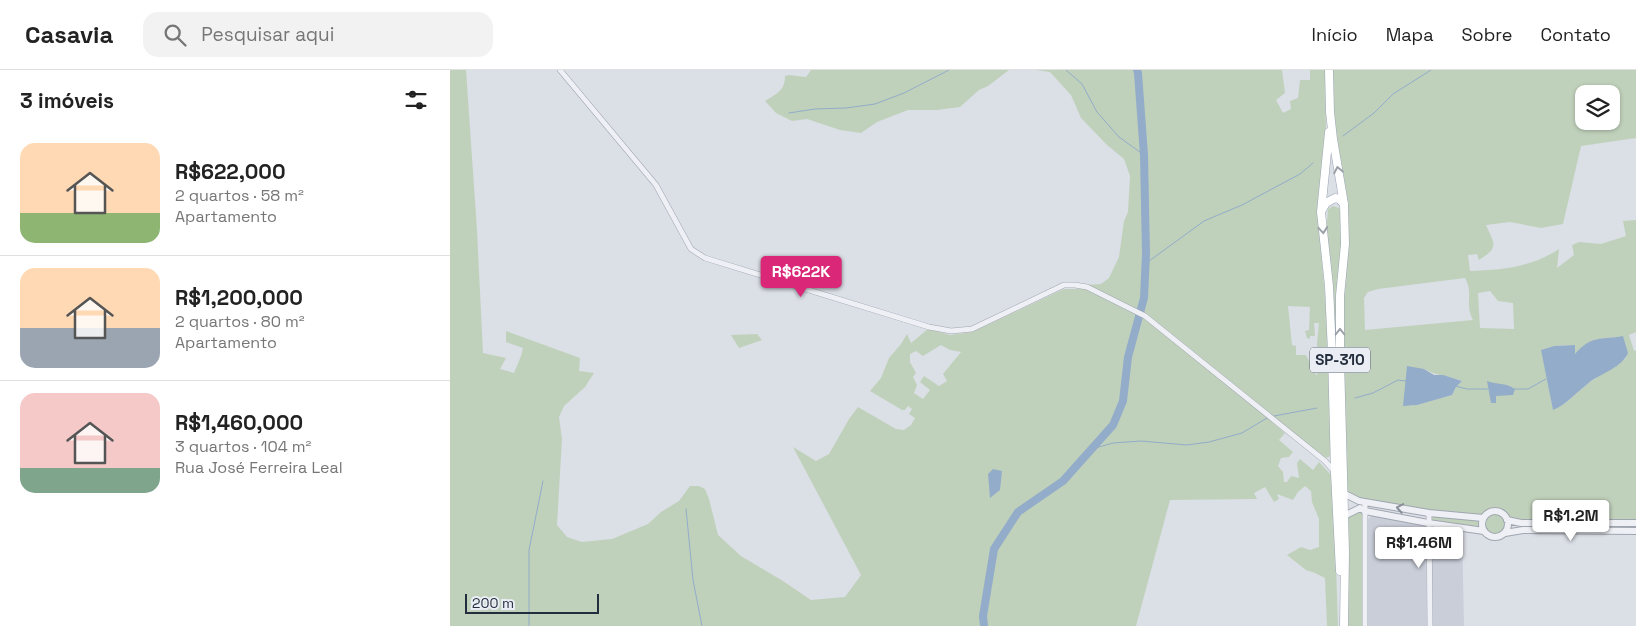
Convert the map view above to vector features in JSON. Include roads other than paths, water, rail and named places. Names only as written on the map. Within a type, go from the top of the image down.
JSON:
[{"type":"main road","name":"SP-310","points":[[1329,70],[1330,112],[1321,212],[1329,296],[1338,552],[1344,608]]},
{"type":"main road","name":"SP-310","points":[[1330,112],[1344,204],[1345,244],[1340,296],[1344,626]]},
{"type":"main road","points":[[1321,212],[1326,203],[1335,198],[1344,204]]},
{"type":"street","points":[[560,70],[656,185],[691,249],[705,258],[929,327],[951,331],[972,329],[1064,286],[1087,287],[1145,316],[1325,461],[1335,473]]},
{"type":"street","points":[[1325,461],[1331,459],[1335,453]]},
{"type":"street","points":[[1343,494],[1359,501],[1429,513],[1483,518]]},
{"type":"street","points":[[1365,502],[1365,626]]},
{"type":"street","points":[[1344,516],[1360,508],[1365,511],[1428,523],[1484,531]]},
{"type":"street","points":[[1505,533],[1508,527],[1507,520],[1501,512],[1487,513],[1481,525],[1484,531],[1492,537],[1499,537],[1505,533],[1523,530],[1636,531]]},
{"type":"street","points":[[1429,513],[1430,626]]},
{"type":"street","points":[[1507,520],[1521,523],[1636,523]]},
{"type":"water","points":[[1623,336],[1628,353],[1625,358],[1553,410],[1541,350],[1554,346],[1575,345],[1575,354],[1591,341]]},
{"type":"water","points":[[1407,366],[1424,369],[1434,375],[1443,375],[1462,381],[1452,395],[1417,405],[1403,406]]},
{"type":"water","points":[[1487,381],[1504,384],[1515,389],[1513,395],[1496,396],[1496,403],[1491,403]]},
{"type":"water","points":[[993,469],[1002,471],[1000,490],[990,498],[988,474]]},
{"type":"waterway","points":[[789,113],[875,104],[904,93],[949,70]]},
{"type":"waterway","points":[[1066,70],[1082,84],[1097,112],[1119,137],[1144,155]]},
{"type":"waterway","points":[[984,626],[983,616],[994,549],[1018,512],[1063,481],[1113,425],[1123,401],[1128,357],[1144,298],[1146,254],[1144,155],[1137,70]]},
{"type":"waterway","points":[[1343,136],[1374,113],[1393,94],[1431,70]]},
{"type":"waterway","points":[[1145,264],[1204,221],[1242,205],[1300,174],[1313,163]]},
{"type":"waterway","points":[[1515,389],[1528,389],[1546,379]]},
{"type":"waterway","points":[[1355,398],[1373,393],[1398,380],[1406,381]]},
{"type":"waterway","points":[[1455,386],[1467,389],[1488,389]]},
{"type":"waterway","points":[[1274,416],[1317,408]]},
{"type":"waterway","points":[[1092,449],[1113,443],[1141,441],[1187,445],[1209,442],[1242,433],[1267,418]]},
{"type":"waterway","points":[[529,626],[529,550],[543,481]]},
{"type":"waterway","points":[[686,509],[693,580],[702,626]]}]
